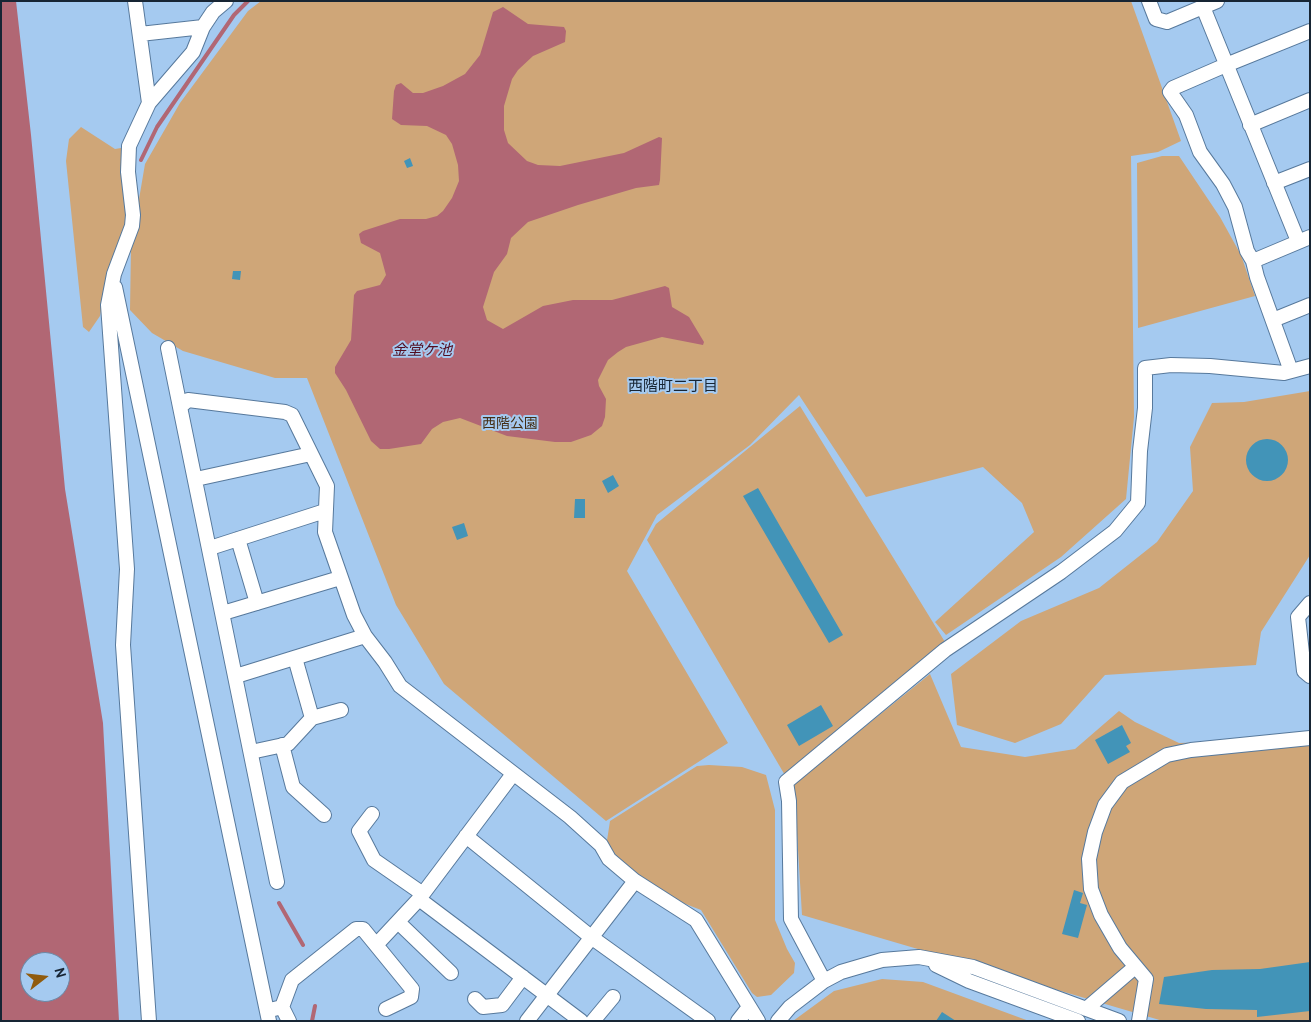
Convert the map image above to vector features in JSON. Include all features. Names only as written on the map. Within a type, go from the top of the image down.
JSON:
[{"type":"street","points":[[136,1],[149,103]]},
{"type":"street","points":[[149,1021],[123,644],[127,568],[108,305],[114,274],[132,226],[133,215],[128,172],[129,146],[149,103],[193,52],[203,27],[213,12],[226,1]]},
{"type":"street","points":[[1149,1],[1156,18],[1167,22],[1217,1]]},
{"type":"street","points":[[1203,7],[1274,183],[1304,239],[1253,261]]},
{"type":"street","points":[[140,34],[203,27]]},
{"type":"street","points":[[1291,371],[1253,261],[1248,252],[1235,207],[1223,184],[1200,152],[1186,115],[1170,92],[1173,88],[1310,31]]},
{"type":"street","points":[[1250,125],[1310,100]]},
{"type":"street","points":[[1274,183],[1310,169]]},
{"type":"street","points":[[114,274],[117,300],[143,414],[267,1016],[282,1007],[292,980],[356,929],[363,929],[412,989],[411,997],[386,1009]]},
{"type":"street","points":[[1273,320],[1310,305]]},
{"type":"street","points":[[168,348],[278,882]]},
{"type":"street","points":[[824,981],[791,919],[789,801],[786,782],[945,650],[1061,572],[1115,531],[1138,503],[1140,451],[1145,408],[1145,368],[1171,365],[1284,373],[1310,366]]},
{"type":"street","points":[[180,407],[188,400],[285,412],[292,415],[327,486],[325,532],[354,615],[365,636],[400,686],[570,817],[600,845],[609,859],[635,882],[696,920],[758,1021]]},
{"type":"street","points":[[196,479],[311,454]]},
{"type":"street","points":[[210,548],[325,511]]},
{"type":"street","points":[[238,539],[257,603]]},
{"type":"street","points":[[223,613],[340,578]]},
{"type":"street","points":[[1307,609],[1298,617],[1304,671],[1310,676]]},
{"type":"street","points":[[236,676],[365,636]]},
{"type":"street","points":[[295,658],[312,718]]},
{"type":"street","points":[[251,752],[288,744],[312,718],[341,710]]},
{"type":"street","points":[[1139,1021],[1146,979],[1120,948],[1100,915],[1091,889],[1089,859],[1095,832],[1105,805],[1122,782],[1167,755],[1191,750],[1310,738]]},
{"type":"street","points":[[282,745],[293,787],[324,815]]},
{"type":"street","points":[[377,944],[399,923],[421,896],[513,774]]},
{"type":"street","points":[[372,814],[359,831],[374,860],[581,1021]]},
{"type":"street","points":[[466,836],[591,937],[708,1021]]},
{"type":"street","points":[[528,1021],[635,882]]},
{"type":"street","points":[[399,923],[451,973]]},
{"type":"street","points":[[919,957],[969,981],[1078,1021]]},
{"type":"street","points":[[778,1021],[790,1007],[824,981],[841,972],[882,960],[919,957],[973,968],[1120,1021]]},
{"type":"street","points":[[1086,1009],[1135,967]]},
{"type":"street","points":[[475,999],[483,1007],[502,1005],[522,977]]},
{"type":"street","points":[[593,1021],[612,997]]},
{"type":"street","points":[[282,1007],[289,1021]]},
{"type":"street","points":[[738,1021],[749,1007]]},
{"type":"green space","name":"西階公園","points":[[261,1],[1131,1],[1181,141],[1158,152],[1131,156],[1134,417],[1126,499],[1061,557],[946,635],[935,622],[1034,532],[1022,503],[983,467],[866,497],[799,395],[750,445],[657,515],[627,571],[728,743],[606,821],[444,684],[396,605],[307,378],[275,378],[183,351],[152,333],[130,310],[131,246],[145,164],[180,103],[248,11]]},
{"type":"green space","points":[[81,127],[115,149],[121,148],[128,215],[106,282],[100,316],[89,332],[83,327],[66,161],[69,139]]},
{"type":"green space","points":[[1162,156],[1179,156],[1220,217],[1241,255],[1255,296],[1138,328],[1137,163]]},
{"type":"green space","points":[[1310,391],[1310,555],[1261,632],[1256,665],[1105,675],[1061,724],[1015,743],[957,725],[951,674],[1021,621],[1099,588],[1157,542],[1193,491],[1190,447],[1212,403],[1244,402]]},
{"type":"green space","points":[[800,406],[945,642],[786,777],[647,540],[656,524]]},
{"type":"green space","points":[[930,674],[961,747],[1025,757],[1075,749],[1119,711],[1135,722],[1179,743],[1310,739],[1310,1021],[1163,1021],[802,915],[794,784]]},
{"type":"green space","points":[[697,766],[742,767],[766,775],[775,810],[775,920],[795,963],[794,973],[771,995],[757,997],[752,993],[701,910],[683,903],[621,863],[606,847],[610,821]]},
{"type":"green space","points":[[882,979],[923,982],[1029,1021],[793,1021],[834,991]]},
{"type":"water","points":[[1,1],[16,1],[31,135],[65,489],[103,723],[119,1021],[1,1021]]},
{"type":"water","name":"金堂ケ池","points":[[503,7],[528,24],[564,27],[566,31],[565,42],[533,56],[518,70],[512,79],[504,106],[504,130],[508,143],[527,161],[538,165],[560,166],[624,153],[659,137],[662,138],[660,180],[659,185],[636,188],[528,222],[511,238],[507,254],[494,272],[483,307],[487,320],[503,329],[543,306],[573,300],[612,300],[665,286],[669,288],[672,307],[689,317],[704,342],[703,345],[662,337],[626,347],[618,352],[608,360],[598,380],[606,399],[605,417],[602,426],[591,435],[571,442],[507,436],[460,418],[443,422],[432,429],[421,444],[380,449],[371,441],[346,390],[335,373],[335,367],[351,340],[354,295],[357,291],[380,285],[386,275],[380,253],[361,243],[359,234],[400,219],[426,219],[437,216],[452,198],[459,181],[458,165],[452,144],[446,135],[427,126],[401,125],[392,119],[394,91],[396,85],[401,83],[413,93],[423,93],[443,86],[465,74],[480,55],[493,12]]},
{"type":"building","points":[[410,158],[413,166],[407,168],[404,161]]},
{"type":"building","points":[[233,271],[241,271],[240,280],[232,279]]},
{"type":"building","points":[[1271,439],[1279,442],[1285,448],[1288,460],[1285,472],[1279,478],[1263,481],[1255,478],[1249,472],[1246,456],[1249,448],[1255,442]]},
{"type":"building","points":[[613,475],[619,486],[608,493],[602,481]]},
{"type":"building","points":[[758,488],[843,635],[829,643],[743,496]]},
{"type":"building","points":[[575,499],[585,499],[585,518],[574,518]]},
{"type":"building","points":[[464,523],[468,536],[457,540],[452,527]]},
{"type":"building","points":[[821,705],[833,726],[799,746],[787,725]]},
{"type":"building","points":[[1122,725],[1131,743],[1126,746],[1130,752],[1108,764],[1095,740]]},
{"type":"building","points":[[1074,890],[1083,893],[1080,903],[1087,905],[1078,938],[1062,934]]},
{"type":"building","points":[[1310,962],[1310,1011],[1257,1017],[1257,1010],[1206,1009],[1159,1004],[1164,977],[1212,970],[1260,969]]},
{"type":"building","points":[[942,1012],[956,1021],[936,1021]]},
{"type":"waterway","points":[[141,160],[157,127],[234,15],[248,1]]},
{"type":"waterway","points":[[279,903],[303,945]]},
{"type":"waterway","points":[[312,1021],[315,1006]]},
{"type":"district","name":"西階町二丁目","points":[[673,388]]}]
